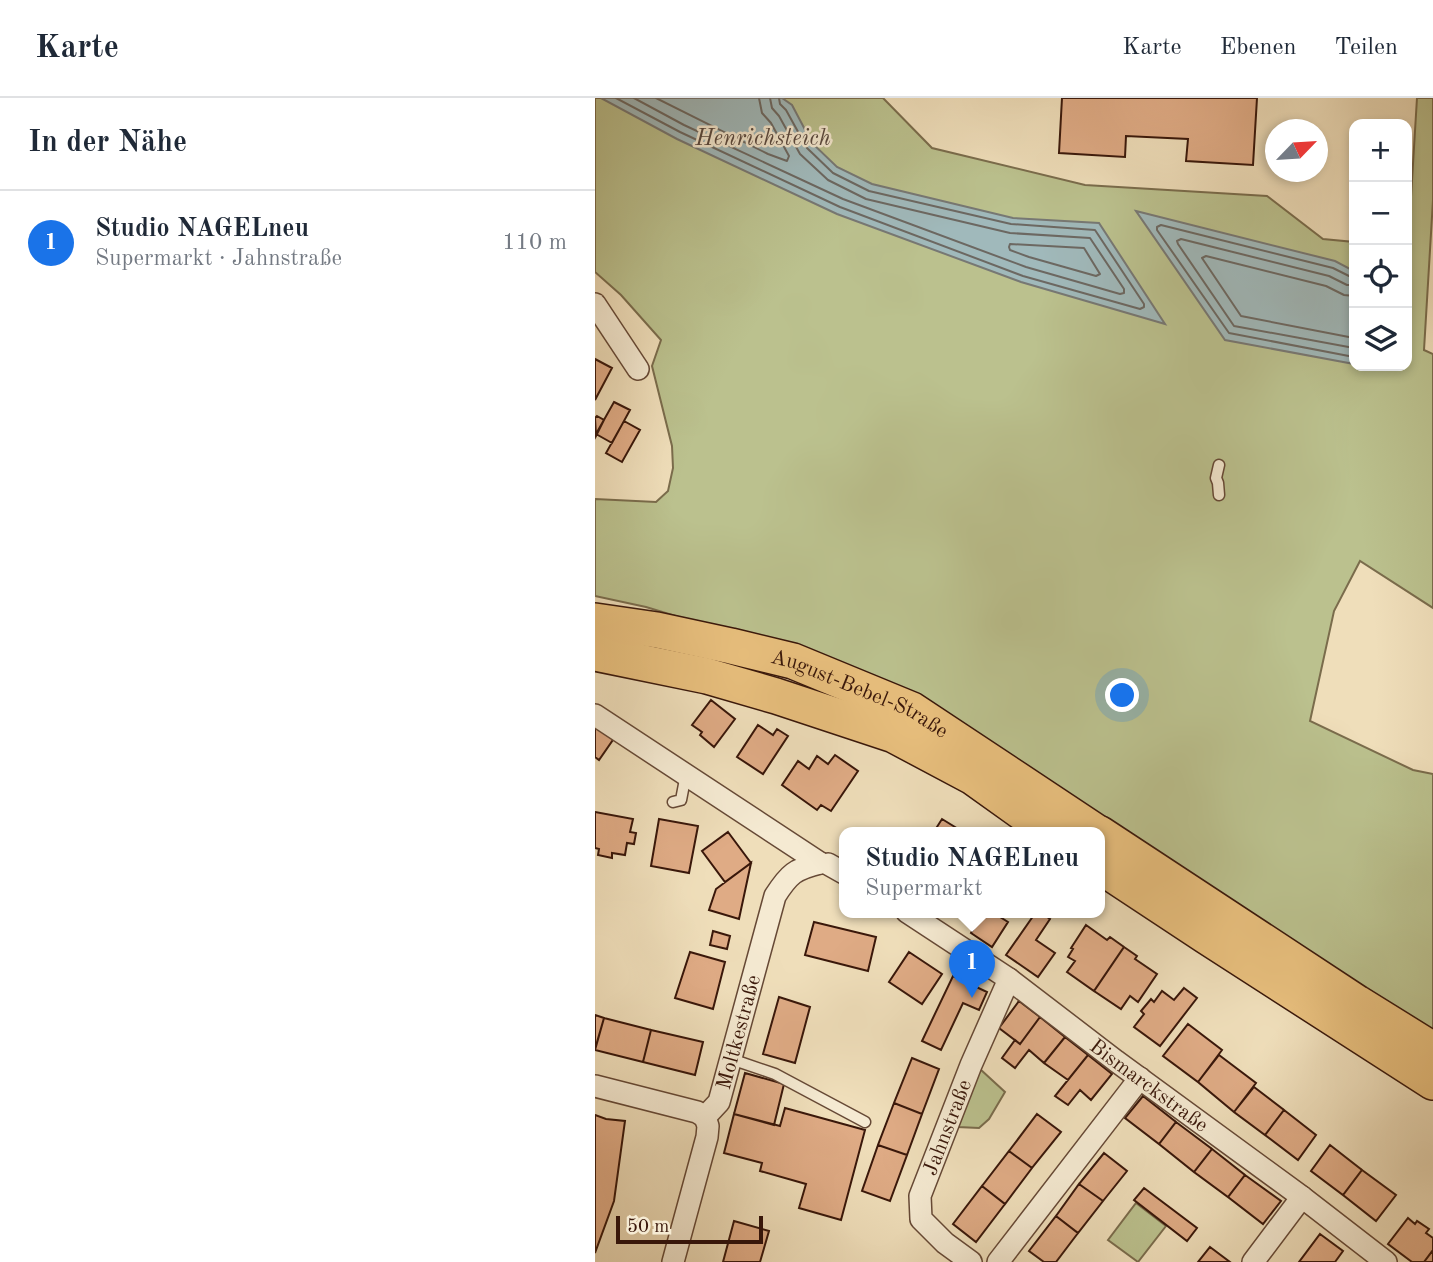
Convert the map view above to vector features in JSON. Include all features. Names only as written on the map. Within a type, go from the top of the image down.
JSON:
[{"type":"main road","name":"August-Bebel-Straße","points":[[595,621],[657,630],[793,661],[912,710],[1089,827]]},
{"type":"main road","name":"August-Bebel-Straße","points":[[595,653],[707,676],[894,735],[973,777],[1044,827]]},
{"type":"main road","name":"August-Bebel-Straße","points":[[1105,838],[1433,1050]]},
{"type":"main road","points":[[1105,869],[1433,1082]]},
{"type":"street","points":[[595,304],[638,369]]},
{"type":"street","points":[[595,715],[831,867]]},
{"type":"street","name":"Moltkestraße","points":[[673,1262],[707,1137],[705,1117],[719,1102],[775,896],[787,877],[803,867],[831,867]]},
{"type":"street","name":"Bismarckstraße","points":[[916,918],[1009,979],[1386,1262]]},
{"type":"street","name":"Jahnstraße","points":[[971,1262],[945,1243],[921,1219],[920,1196],[971,1065],[1009,979]]},
{"type":"street","points":[[998,1262],[1140,1078]]},
{"type":"street","points":[[595,1086],[693,1111],[705,1117]]},
{"type":"street","points":[[1253,1262],[1302,1197]]},
{"type":"lane","points":[[1219,465],[1216,478],[1219,495]]},
{"type":"lane","points":[[673,802],[681,800],[685,774]]},
{"type":"lane","points":[[731,1059],[775,1074],[865,1122]]},
{"type":"green space","points":[[595,98],[883,98],[932,148],[1085,185],[1267,196],[1323,239],[1349,242],[1349,371],[1412,371],[1412,180],[1417,98],[1433,98],[1433,200],[1424,350],[1433,354],[1433,608],[1360,561],[1334,611],[1310,721],[1413,770],[1433,774],[1433,1032],[1105,842],[1105,827],[1080,827],[761,642],[646,607],[595,596],[595,499],[656,502],[668,491],[673,468],[672,446],[652,366],[661,340],[621,295],[595,272]]},
{"type":"green space","points":[[980,1069],[1005,1092],[989,1119],[979,1128],[958,1127]]},
{"type":"green space","points":[[1136,1203],[1166,1226],[1138,1262],[1108,1240]]},
{"type":"water","name":"Henrichsteich","points":[[601,98],[782,98],[792,105],[812,143],[837,167],[872,184],[1013,218],[1099,223],[1165,324],[1021,282],[837,214],[677,139]]},
{"type":"water","points":[[1136,211],[1335,261],[1349,268],[1349,363],[1225,340]]},
{"type":"building","points":[[1062,98],[1257,98],[1253,165],[1186,161],[1188,139],[1126,136],[1125,157],[1059,153]]},
{"type":"building","points":[[595,359],[612,368],[595,400]]},
{"type":"building","points":[[614,402],[630,410],[612,443],[596,434]]},
{"type":"building","points":[[597,416],[604,420],[596,436],[595,418]]},
{"type":"building","points":[[624,421],[640,430],[622,462],[606,453]]},
{"type":"building","points":[[711,700],[735,719],[714,747],[700,735],[702,732],[692,725]]},
{"type":"building","points":[[595,720],[617,734],[599,760],[595,757]]},
{"type":"building","points":[[758,725],[773,735],[777,729],[788,736],[763,774],[737,757]]},
{"type":"building","points":[[835,755],[858,771],[831,811],[821,805],[817,810],[782,785],[798,761],[809,769],[817,756],[828,764]]},
{"type":"building","points":[[595,812],[633,819],[630,832],[636,833],[634,844],[627,843],[625,855],[612,853],[612,858],[598,855],[599,849],[595,848]]},
{"type":"building","points":[[659,819],[698,826],[689,873],[651,866]]},
{"type":"building","points":[[942,819],[955,827],[937,827]]},
{"type":"building","points":[[728,832],[751,863],[725,882],[702,851]]},
{"type":"building","points":[[751,863],[739,919],[709,910],[716,889]]},
{"type":"building","points":[[980,918],[1002,918],[1008,922],[992,947],[971,933]]},
{"type":"building","points":[[1032,918],[1050,919],[1036,940],[1055,953],[1038,977],[1006,955]]},
{"type":"building","points":[[814,922],[876,937],[868,971],[805,955]]},
{"type":"building","points":[[1086,925],[1107,940],[1110,937],[1124,947],[1094,991],[1067,972],[1075,961],[1068,957],[1073,949],[1071,948]]},
{"type":"building","points":[[713,931],[730,936],[727,949],[710,945]]},
{"type":"building","points":[[1124,947],[1137,956],[1135,959],[1157,974],[1138,1002],[1130,996],[1121,1009],[1094,991]]},
{"type":"building","points":[[690,952],[725,962],[713,1009],[675,998]]},
{"type":"building","points":[[909,952],[942,974],[922,1004],[889,982]]},
{"type":"building","points":[[953,976],[987,992],[979,1010],[963,1003],[941,1050],[922,1041]]},
{"type":"building","points":[[1184,988],[1197,998],[1160,1046],[1134,1027],[1144,1014],[1141,1011],[1151,999],[1154,1002],[1162,991],[1174,1000]]},
{"type":"building","points":[[779,997],[810,1007],[795,1063],[763,1054]]},
{"type":"building","points":[[1019,1001],[1040,1017],[1020,1044],[999,1028]]},
{"type":"building","points":[[595,1015],[604,1018],[595,1049]]},
{"type":"building","points":[[1040,1017],[1065,1037],[1044,1063],[1029,1050],[1015,1068],[1002,1058],[1015,1040],[1020,1044]]},
{"type":"building","points":[[604,1018],[651,1030],[643,1062],[595,1050]]},
{"type":"building","points":[[1188,1024],[1222,1050],[1198,1082],[1163,1056]]},
{"type":"building","points":[[651,1030],[703,1042],[695,1075],[643,1062]]},
{"type":"building","points":[[1065,1037],[1088,1055],[1068,1080],[1044,1063]]},
{"type":"building","points":[[1088,1055],[1112,1074],[1091,1100],[1080,1090],[1068,1105],[1055,1096]]},
{"type":"building","points":[[1219,1055],[1256,1083],[1234,1112],[1198,1082]]},
{"type":"building","points":[[912,1058],[939,1069],[922,1114],[894,1103]]},
{"type":"building","points":[[745,1073],[784,1084],[774,1125],[734,1114]]},
{"type":"building","points":[[1254,1087],[1284,1110],[1265,1135],[1234,1112]]},
{"type":"building","points":[[1143,1096],[1176,1122],[1159,1144],[1125,1118]]},
{"type":"building","points":[[894,1103],[922,1114],[907,1155],[878,1145]]},
{"type":"building","points":[[785,1108],[865,1130],[841,1220],[799,1208],[806,1184],[760,1171],[762,1163],[724,1153],[734,1114],[780,1126]]},
{"type":"building","points":[[1284,1110],[1316,1135],[1298,1160],[1265,1135]]},
{"type":"building","points":[[1037,1114],[1061,1132],[1032,1168],[1009,1151]]},
{"type":"building","points":[[595,1115],[625,1121],[614,1201],[595,1253]]},
{"type":"building","points":[[1176,1122],[1212,1149],[1194,1172],[1159,1144]]},
{"type":"building","points":[[878,1145],[907,1155],[890,1201],[862,1191]]},
{"type":"building","points":[[1330,1145],[1362,1170],[1343,1195],[1311,1171]]},
{"type":"building","points":[[1212,1149],[1245,1175],[1228,1197],[1194,1172]]},
{"type":"building","points":[[1009,1151],[1032,1168],[1005,1204],[982,1186]]},
{"type":"building","points":[[1104,1153],[1127,1171],[1103,1201],[1079,1184]]},
{"type":"building","points":[[1362,1170],[1396,1195],[1376,1221],[1343,1195]]},
{"type":"building","points":[[1245,1175],[1281,1201],[1263,1224],[1228,1197]]},
{"type":"building","points":[[1079,1184],[1103,1201],[1078,1233],[1056,1216]]},
{"type":"building","points":[[982,1186],[1005,1204],[976,1242],[953,1224]]},
{"type":"building","points":[[1144,1188],[1197,1228],[1187,1241],[1134,1200]]},
{"type":"building","points":[[1056,1216],[1078,1233],[1056,1262],[1044,1262],[1029,1251]]},
{"type":"building","points":[[1408,1218],[1429,1229],[1426,1233],[1433,1238],[1433,1250],[1424,1262],[1412,1262],[1388,1244]]},
{"type":"building","points":[[734,1221],[769,1231],[760,1262],[723,1262]]},
{"type":"building","points":[[1320,1234],[1343,1251],[1335,1262],[1299,1262]]},
{"type":"building","points":[[1210,1247],[1230,1262],[1198,1262]]},
{"type":"building","points":[[1433,1250],[1433,1262],[1424,1262]]},
{"type":"place","name":"Studio NAGELneu","points":[[972,998]]}]
